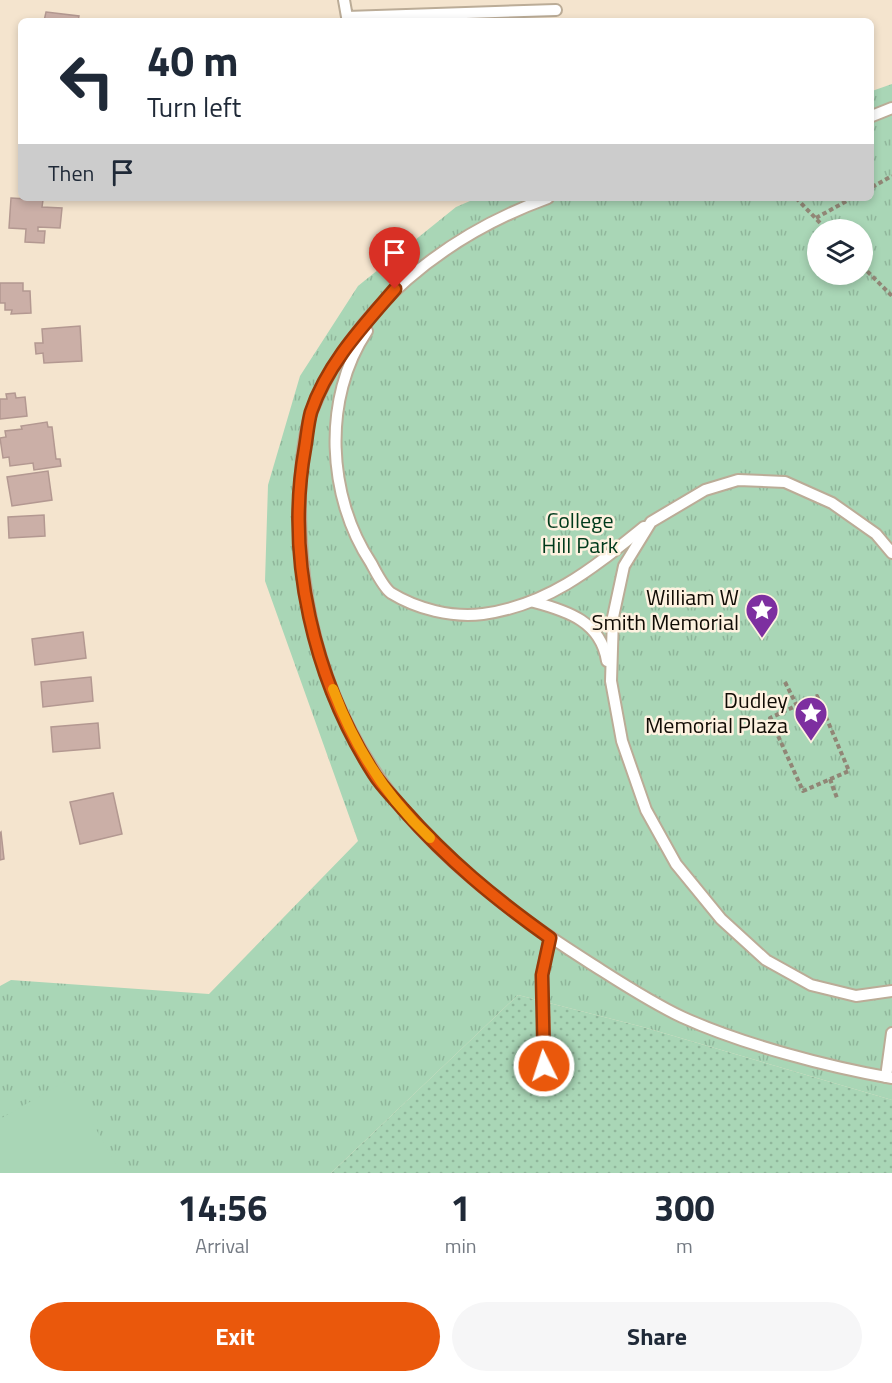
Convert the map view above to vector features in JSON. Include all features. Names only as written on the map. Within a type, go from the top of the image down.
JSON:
[{"type":"lane","points":[[344,0],[347,17],[556,10]]},
{"type":"lane","points":[[874,115],[892,108]]},
{"type":"lane","points":[[539,201],[522,207],[457,241],[395,289],[342,351],[311,412],[300,476],[300,556],[313,635],[341,711],[375,775],[424,833],[489,894],[550,938],[630,989],[683,1017],[760,1046],[889,1078],[892,1033]]},
{"type":"lane","points":[[395,289],[353,351],[336,411],[338,481],[359,545],[390,592],[431,611],[481,614],[534,603],[586,573],[651,522],[705,490],[738,480],[784,482],[832,503],[876,534],[892,552]]},
{"type":"lane","points":[[611,681],[613,617],[624,566],[651,522]]},
{"type":"lane","points":[[534,603],[566,610],[594,628],[606,652],[622,741],[646,810],[676,864],[721,919],[766,960],[811,985],[855,996],[892,992]]},
{"type":"lane","points":[[546,1089],[542,975],[550,938]]},
{"type":"path","points":[[874,187],[892,176]]},
{"type":"path","points":[[799,201],[816,218],[847,201]]},
{"type":"path","points":[[873,277],[892,296]]},
{"type":"path","points":[[785,682],[797,706]]},
{"type":"path","points":[[817,696],[849,771],[803,791],[770,718],[797,706],[817,696]]},
{"type":"path","points":[[830,779],[837,798]]},
{"type":"green space","name":"College Hill Park","points":[[892,84],[892,1100],[643,1027],[518,995],[331,1173],[0,1173],[0,986],[11,980],[209,994],[358,841],[265,581],[268,485],[300,376],[358,286],[456,207],[470,201],[874,201],[874,90]]},
{"type":"green space","points":[[518,995],[643,1027],[892,1100],[892,1173],[331,1173]]},
{"type":"green space","points":[[68,1080],[121,1173],[0,1173],[0,1119]]},
{"type":"building","points":[[46,12],[79,16],[79,18],[45,18]]},
{"type":"building","points":[[11,198],[18,198],[18,201],[43,201],[42,207],[62,208],[60,228],[38,227],[38,231],[45,231],[44,243],[25,242],[26,229],[9,228]]},
{"type":"building","points":[[0,283],[23,283],[23,291],[30,291],[31,313],[11,314],[12,310],[5,310],[5,303],[0,303]]},
{"type":"building","points":[[80,326],[82,361],[44,363],[43,353],[36,354],[35,343],[43,343],[42,329]]},
{"type":"building","points":[[15,393],[16,398],[25,397],[27,416],[0,419],[0,399],[7,399],[6,394]]},
{"type":"building","points":[[47,422],[48,427],[52,427],[56,459],[60,459],[61,466],[34,470],[33,463],[10,466],[9,457],[3,458],[0,438],[6,437],[5,431]]},
{"type":"building","points":[[48,471],[52,500],[12,506],[7,477]]},
{"type":"building","points":[[44,515],[45,536],[9,538],[8,517]]},
{"type":"building","points":[[83,632],[86,658],[35,665],[32,639]]},
{"type":"building","points":[[91,677],[93,701],[43,707],[41,682]]},
{"type":"building","points":[[98,723],[100,748],[53,752],[51,727]]},
{"type":"building","points":[[113,793],[122,834],[80,844],[70,802]]},
{"type":"building","points":[[0,833],[4,859],[0,860]]},
{"type":"slow traffic","points":[[333,689],[341,711],[375,775],[430,838]]},
{"type":"place","name":"William W Smith Memorial","points":[[762,639]]},
{"type":"place","name":"Dudley Memorial Plaza","points":[[811,742]]},
{"type":"route","points":[[395,289],[342,351],[311,412],[300,476],[300,556],[313,635],[341,711],[375,775],[424,833],[489,894],[550,938],[542,975],[541,1020],[544,1066]]}]
